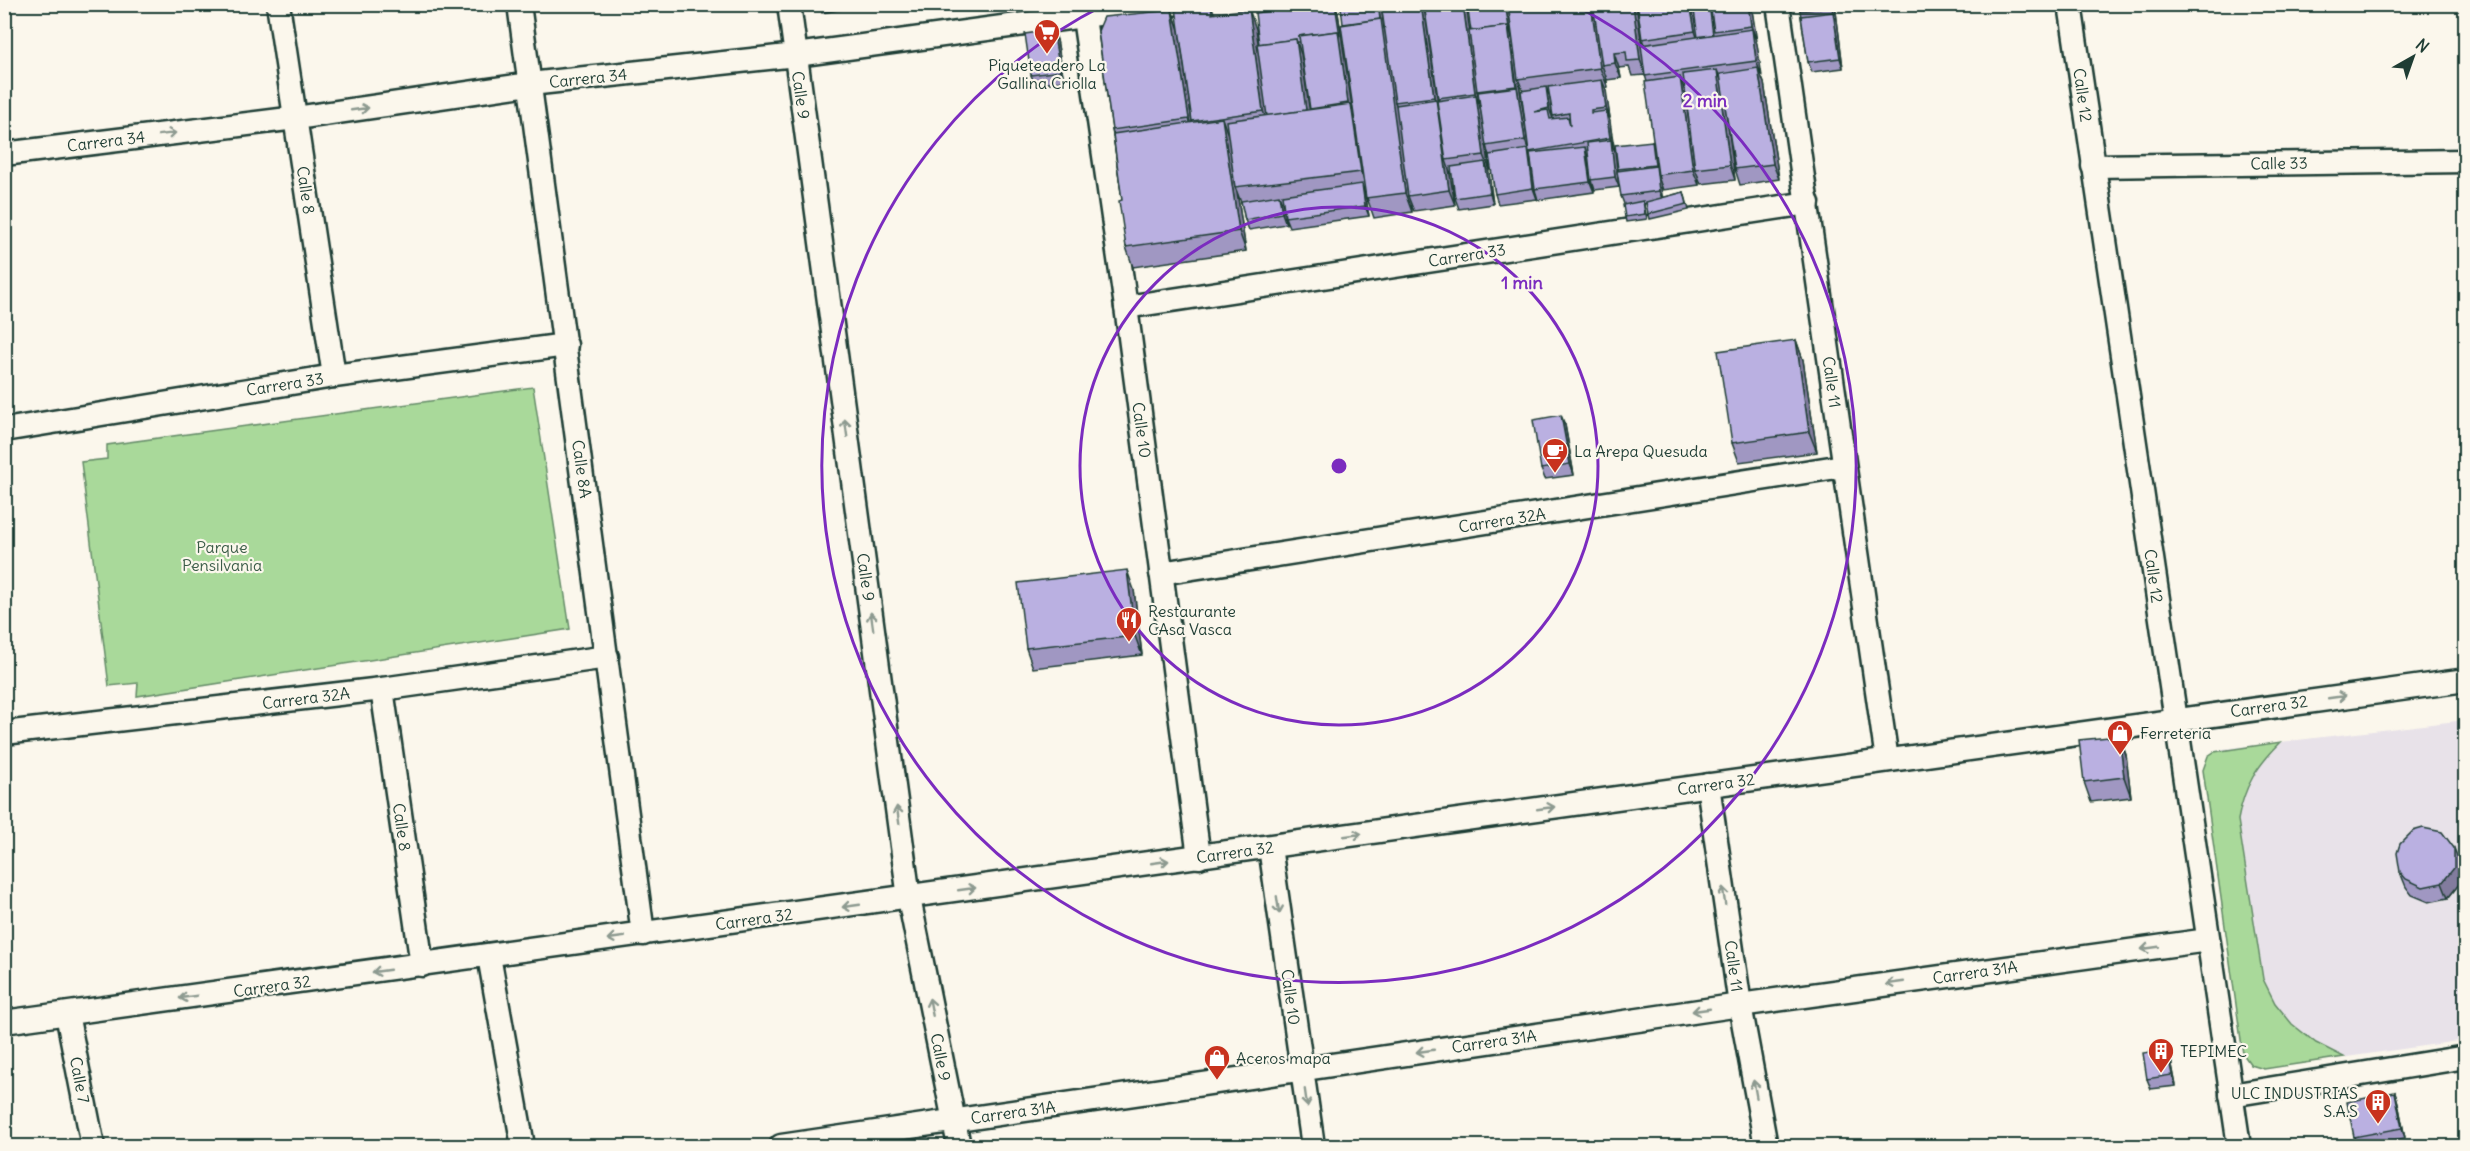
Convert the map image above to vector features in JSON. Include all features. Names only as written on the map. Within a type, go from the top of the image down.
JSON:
[{"type":"street","name":"Calle 8","points":[[278,4],[334,376]]},
{"type":"street","name":"Calle 8A","points":[[519,4],[643,934]]},
{"type":"street","name":"Calle 9","points":[[789,4],[909,898],[959,1146]]},
{"type":"street","name":"Carrera 34","points":[[4,154],[296,118],[530,84],[796,55],[1082,10],[1172,4]]},
{"type":"street","name":"Calle 11","points":[[1778,4],[1887,760]]},
{"type":"street","name":"Calle 12","points":[[2070,4],[2239,1146]]},
{"type":"street","name":"Calle 10","points":[[1082,10],[1126,307],[1199,857]]},
{"type":"street","name":"Calle 33","points":[[2093,166],[2466,161]]},
{"type":"street","name":"Carrera 33","points":[[1126,307],[1808,203]]},
{"type":"street","name":"Carrera 33","points":[[4,430],[334,376],[566,345]]},
{"type":"street","name":"Carrera 32A","points":[[1161,573],[1843,466]]},
{"type":"street","name":"Carrera 32A","points":[[4,733],[382,689],[607,657]]},
{"type":"street","name":"Carrera 32","points":[[4,1022],[2466,680]]},
{"type":"street","name":"Calle 8","points":[[382,689],[422,965]]},
{"type":"street","name":"Calle 11","points":[[1708,785],[1740,1005],[1766,1146]]},
{"type":"street","name":"Calle 10","points":[[1270,847],[1313,1146]]},
{"type":"street","name":"Carrera 31A","points":[[781,1146],[1740,1005],[2208,940]]},
{"type":"street","points":[[489,956],[524,1146]]},
{"type":"street","name":"Calle 7","points":[[67,1014],[93,1146]]},
{"type":"street","points":[[2231,1095],[2466,1058]]},
{"type":"shaded area","points":[[2465,720],[2465,1040],[2264,1069],[2251,1065],[2243,1054],[2203,770],[2208,756],[2222,749]]},
{"type":"green space","name":"Parque Pensilvania","points":[[533,387],[570,629],[137,696],[138,683],[109,686],[81,462],[107,459],[107,445]]},
{"type":"green space","points":[[2281,742],[2253,777],[2244,797],[2238,820],[2263,979],[2275,1003],[2292,1024],[2316,1043],[2344,1057],[2264,1069],[2251,1065],[2243,1054],[2203,770],[2208,756],[2214,752]]},
{"type":"building","points":[[1211,4],[1212,14],[1249,9],[1263,111],[1192,121],[1176,8]]},
{"type":"building","points":[[1335,4],[1340,36],[1338,31],[1299,36],[1300,42],[1296,39],[1259,44],[1255,13]]},
{"type":"building","points":[[1378,4],[1380,19],[1343,24],[1341,7]]},
{"type":"building","points":[[1381,4],[1421,4],[1434,97],[1395,102]]},
{"type":"building","points":[[1424,4],[1463,4],[1475,93],[1438,98]]},
{"type":"building","points":[[1467,4],[1505,4],[1509,27],[1471,31]]},
{"type":"building","points":[[1508,4],[1591,4],[1600,68],[1518,79]]},
{"type":"building","points":[[1593,4],[1633,4],[1640,60],[1627,61],[1626,52],[1614,53],[1615,63],[1602,65]]},
{"type":"building","points":[[1637,4],[1690,4],[1695,31],[1642,39]]},
{"type":"building","points":[[1693,4],[1709,4],[1713,35],[1698,37]]},
{"type":"building","points":[[1710,4],[1748,4],[1751,26],[1714,31]]},
{"type":"building","points":[[1799,4],[1831,4],[1831,7],[1800,11]]},
{"type":"building","points":[[1172,10],[1189,119],[1112,130],[1098,31],[1104,17]]},
{"type":"building","points":[[1833,12],[1840,58],[1808,62],[1801,16]]},
{"type":"building","points":[[1381,19],[1405,193],[1366,198],[1341,25]]},
{"type":"building","points":[[1508,26],[1516,86],[1477,91],[1469,31]]},
{"type":"building","points":[[1752,29],[1756,61],[1645,76],[1641,45]]},
{"type":"building","points":[[1053,30],[1060,71],[1031,75],[1025,34]]},
{"type":"building","points":[[1338,31],[1348,103],[1310,109],[1299,36]]},
{"type":"building","points":[[1296,39],[1306,110],[1267,116],[1257,44]]},
{"type":"building","points":[[1758,68],[1773,164],[1735,169],[1720,74]]},
{"type":"building","points":[[1717,70],[1730,165],[1695,169],[1683,74]]},
{"type":"building","points":[[1680,77],[1693,170],[1658,175],[1645,82]]},
{"type":"building","points":[[1602,80],[1606,108],[1591,110],[1591,113],[1606,111],[1610,138],[1529,152],[1521,91],[1546,87],[1549,108],[1534,112],[1548,110],[1550,119],[1568,117],[1570,126],[1569,113],[1553,116],[1548,87]]},
{"type":"building","points":[[1517,87],[1525,140],[1486,146],[1478,92]]},
{"type":"building","points":[[1476,95],[1484,155],[1446,160],[1437,101]]},
{"type":"building","points":[[1436,99],[1449,190],[1408,196],[1396,105]]},
{"type":"building","points":[[1351,104],[1361,172],[1235,187],[1226,121]]},
{"type":"building","points":[[1222,118],[1239,231],[1126,247],[1113,134]]},
{"type":"building","points":[[1611,140],[1615,177],[1591,180],[1587,143]]},
{"type":"building","points":[[1652,141],[1655,165],[1618,169],[1615,145]]},
{"type":"building","points":[[1585,147],[1590,182],[1535,189],[1530,153]]},
{"type":"building","points":[[1528,149],[1533,188],[1495,194],[1489,155]]},
{"type":"building","points":[[1485,162],[1490,193],[1455,198],[1451,167]]},
{"type":"building","points":[[1656,166],[1659,191],[1621,196],[1617,171]]},
{"type":"building","points":[[1362,184],[1365,206],[1285,217],[1282,195]]},
{"type":"building","points":[[1684,192],[1687,204],[1648,214],[1646,202]]},
{"type":"building","points":[[1279,195],[1282,213],[1245,220],[1241,201]]},
{"type":"building","points":[[1643,201],[1645,214],[1625,217],[1623,205]]},
{"type":"building","points":[[1796,340],[1809,432],[1732,443],[1718,351]]},
{"type":"building","points":[[1561,415],[1570,464],[1541,469],[1533,420]]},
{"type":"building","points":[[1127,570],[1135,636],[1026,648],[1018,583]]},
{"type":"building","points":[[2119,736],[2124,777],[2084,782],[2079,740]]},
{"type":"building","points":[[2423,828],[2442,832],[2454,848],[2454,868],[2442,883],[2423,887],[2406,879],[2400,872],[2397,853],[2400,844],[2413,831]]},
{"type":"building","points":[[2167,1049],[2172,1075],[2147,1079],[2143,1053]]},
{"type":"building","name":"ULC INDUSTRIAS S.A.S","points":[[2395,1092],[2402,1128],[2354,1137],[2347,1102]]},
{"type":"place","name":"Piqueteadero La Gallina Criolla","points":[[1047,55]]},
{"type":"place","name":"La Arepa Quesuda","points":[[1555,474]]},
{"type":"place","name":"Restaurante CAsa Vasca","points":[[1129,643]]},
{"type":"place","name":"Ferreteria","points":[[2120,756]]},
{"type":"place","name":"TEPIMEC","points":[[2161,1074]]},
{"type":"place","name":"Aceros mapa","points":[[1217,1081]]},
{"type":"place","name":"ULC INDUSTRIAS S.A.S","points":[[2378,1125]]}]
